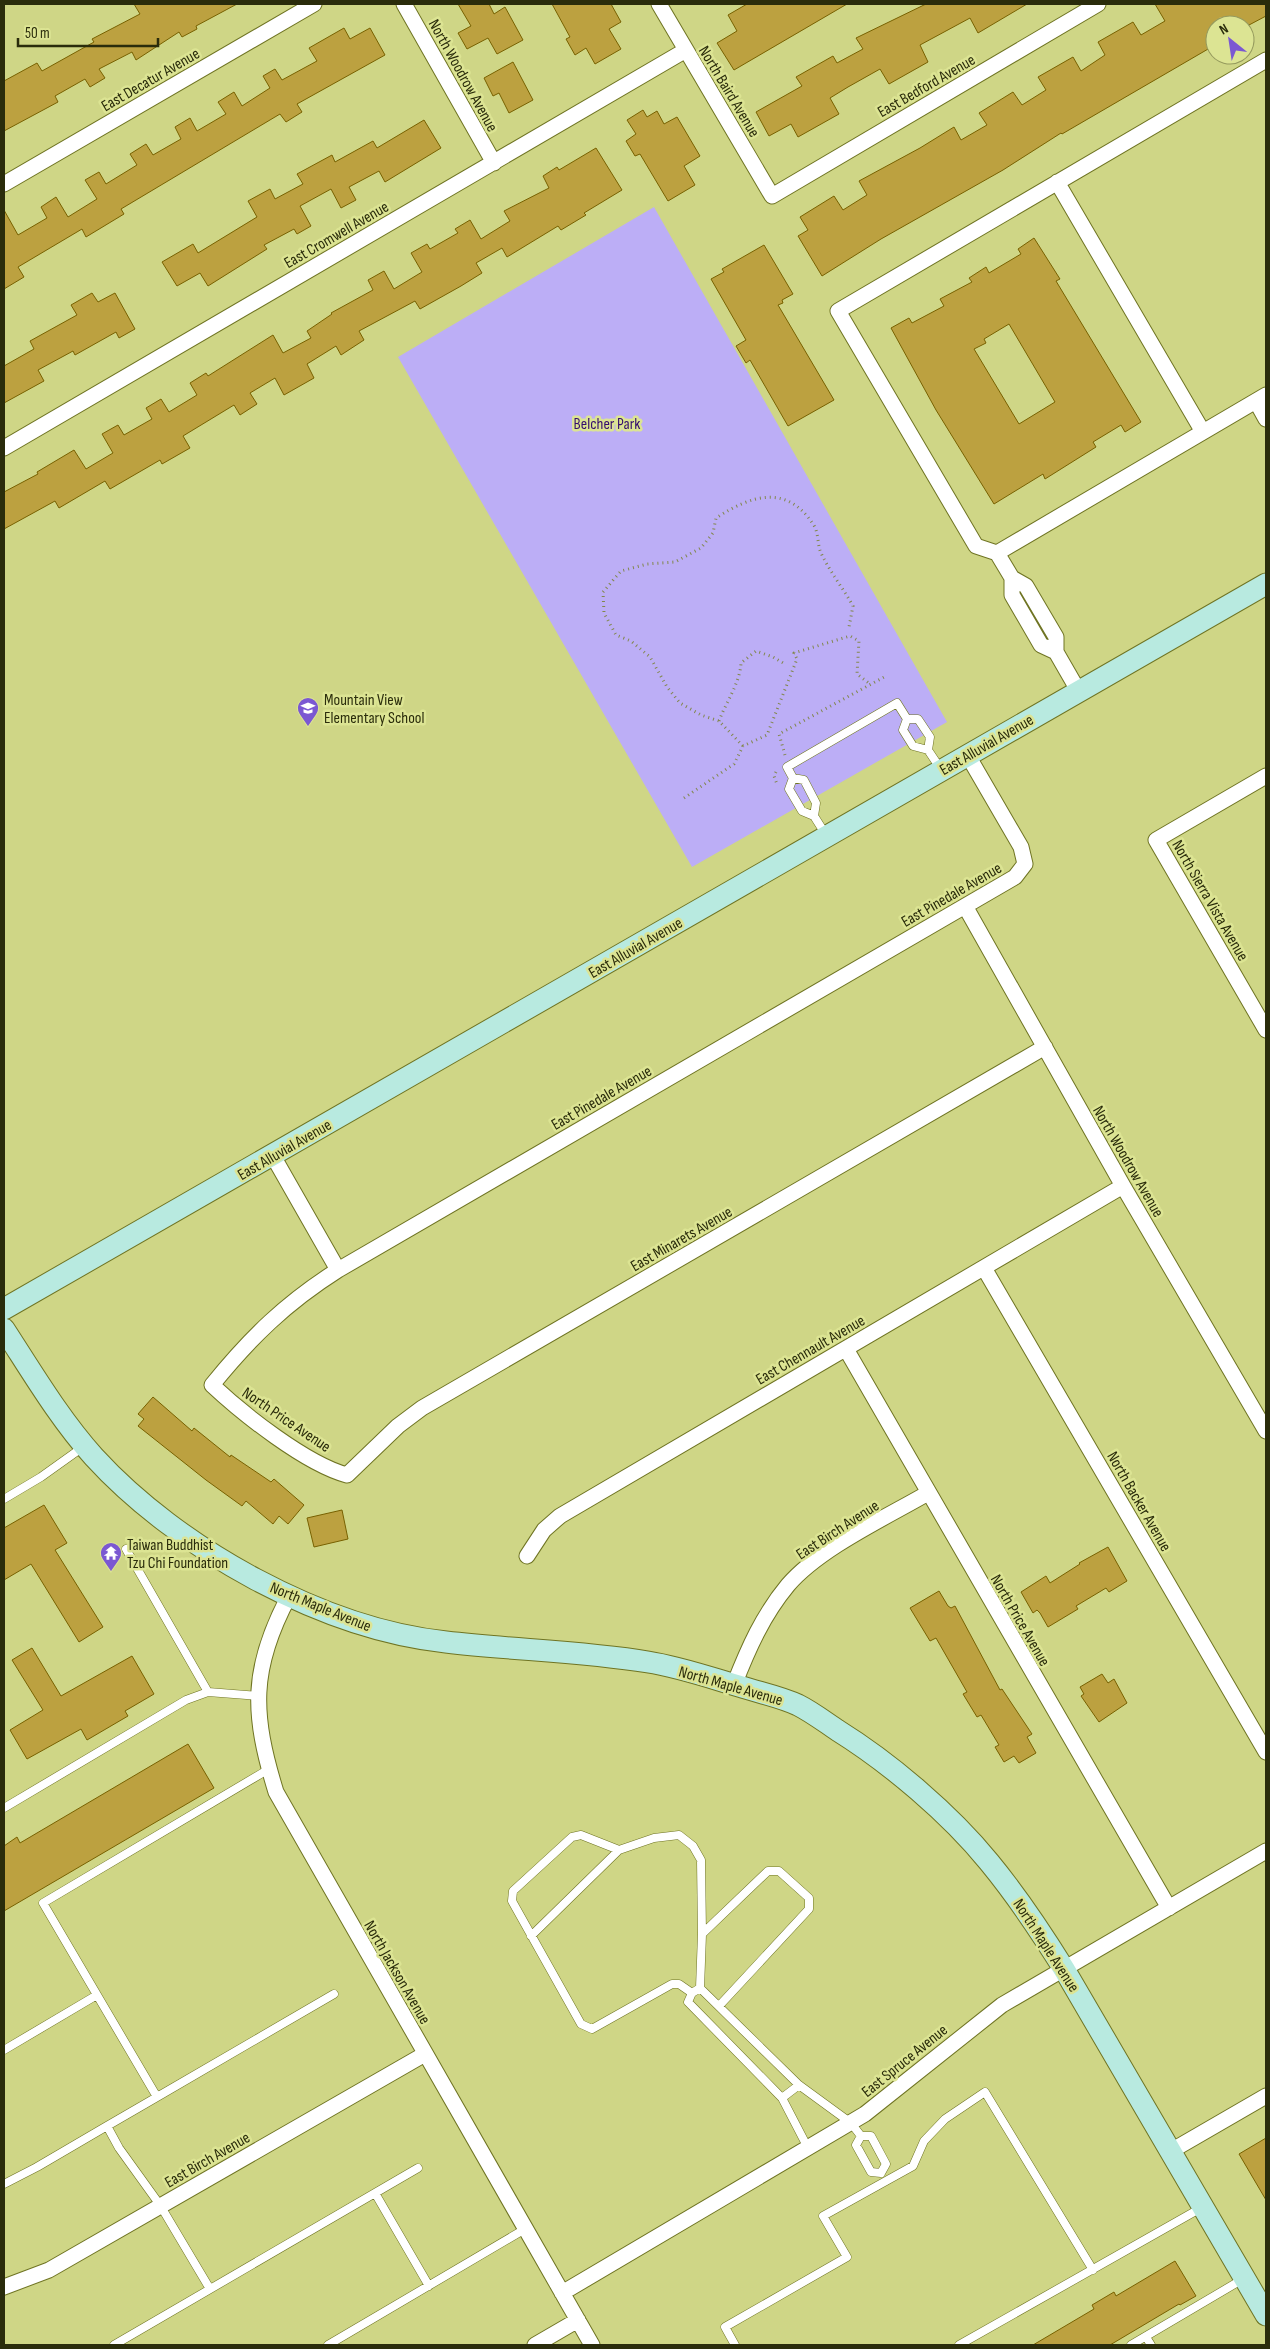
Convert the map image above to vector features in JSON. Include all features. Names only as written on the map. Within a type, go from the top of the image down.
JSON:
[{"type":"street","name":"East Decatur Avenue","points":[[4,184],[314,4]]},
{"type":"street","name":"North Woodrow Avenue","points":[[404,4],[494,163]]},
{"type":"street","name":"East Bedford Avenue","points":[[772,196],[1098,4]]},
{"type":"street","name":"North Baird Avenue","points":[[664,6],[686,50],[772,196]]},
{"type":"street","name":"East Cromwell Avenue","points":[[4,448],[686,50]]},
{"type":"street","points":[[1079,692],[1056,652],[1041,645],[1012,595],[1012,578],[997,553],[976,546],[838,311],[1266,60]]},
{"type":"street","points":[[1057,182],[1203,432]]},
{"type":"street","points":[[997,553],[1261,398],[1266,419]]},
{"type":"street","name":"East Alluvial Avenue","points":[[4,1310],[967,754],[1266,584]]},
{"type":"street","name":"East Pinedale Avenue","points":[[212,1384],[269,1321],[303,1292],[1015,877],[1025,864],[1021,847],[967,754]]},
{"type":"street","name":"North Sierra Vista Avenue","points":[[1266,776],[1156,840],[1266,1030]]},
{"type":"street","name":"North Woodrow Avenue","points":[[964,906],[1123,1186],[1266,1431]]},
{"type":"street","name":"East Minarets Avenue","points":[[347,1475],[398,1426],[422,1408],[1045,1047]]},
{"type":"street","points":[[273,1156],[338,1270]]},
{"type":"street","name":"East Chennault Avenue","points":[[527,1556],[544,1530],[560,1516],[1123,1186]]},
{"type":"street","name":"North Backer Avenue","points":[[984,1268],[1266,1752]]},
{"type":"street","name":"North Maple Avenue","points":[[4,1329],[60,1413],[84,1445],[122,1484],[189,1538],[254,1578],[289,1596],[330,1614],[408,1636],[444,1642],[651,1662],[798,1705],[871,1751],[947,1818],[988,1860],[1028,1913],[1064,1969],[1266,2315]]},
{"type":"street","name":"North Price Avenue","points":[[846,1348],[1168,1908]]},
{"type":"street","name":"North Price Avenue","points":[[212,1384],[239,1410],[283,1440],[336,1472],[347,1475]]},
{"type":"street","name":"East Birch Avenue","points":[[734,1685],[747,1652],[765,1616],[789,1584],[819,1557],[928,1493]]},
{"type":"street","name":"North Jackson Avenue","points":[[289,1596],[273,1627],[263,1657],[258,1696],[260,1732],[276,1792],[290,1820],[592,2345]]},
{"type":"street","name":"East Spruce Avenue","points":[[562,2293],[865,2114],[1002,2005],[1266,1851]]},
{"type":"street","name":"East Birch Avenue","points":[[4,2288],[49,2270],[425,2054]]},
{"type":"street","points":[[1171,2151],[1266,2096]]},
{"type":"street","points":[[535,2345],[578,2320]]},
{"type":"lane","points":[[827,835],[814,816],[802,811],[789,789],[793,778],[787,767],[897,703],[907,719]]},
{"type":"lane","points":[[907,719],[903,730],[913,746],[928,750]]},
{"type":"lane","points":[[907,719],[918,719],[930,737],[928,750],[941,770]]},
{"type":"lane","points":[[793,778],[804,780],[816,803],[814,816]]},
{"type":"lane","points":[[4,1499],[41,1477],[84,1445]]},
{"type":"lane","points":[[126,1549],[208,1692]]},
{"type":"lane","points":[[4,1808],[186,1700],[208,1692],[258,1696]]},
{"type":"lane","points":[[156,2097],[43,1903],[269,1769]]},
{"type":"lane","points":[[619,1850],[581,1835],[572,1837],[513,1891],[512,1901],[581,2024],[592,2029],[672,1984],[679,1984],[692,1993]]},
{"type":"lane","points":[[531,1936],[619,1850],[654,1838],[679,1835],[693,1846],[701,1860],[702,1934],[700,1988]]},
{"type":"lane","points":[[702,1934],[768,1871],[779,1871],[809,1898],[809,1908],[720,2006]]},
{"type":"lane","points":[[700,1988],[692,1993],[688,2002],[782,2098],[808,2148]]},
{"type":"lane","points":[[700,1988],[799,2085],[850,2123],[861,2136],[871,2136],[886,2164],[881,2173]]},
{"type":"lane","points":[[4,2184],[37,2167],[334,1994]]},
{"type":"lane","points":[[4,2050],[97,1996]]},
{"type":"lane","points":[[782,2098],[799,2085]]},
{"type":"lane","points":[[735,2345],[725,2327],[848,2257],[824,2216],[913,2166],[924,2141],[945,2119],[985,2092],[1093,2270]]},
{"type":"lane","points":[[107,2126],[119,2148],[160,2206],[210,2289]]},
{"type":"lane","points":[[861,2136],[856,2144],[871,2172],[881,2173]]},
{"type":"lane","points":[[114,2345],[418,2168]]},
{"type":"lane","points":[[881,2173],[886,2182]]},
{"type":"lane","points":[[375,2193],[429,2286]]},
{"type":"lane","points":[[959,2345],[1203,2207]]},
{"type":"lane","points":[[328,2345],[525,2229]]},
{"type":"lane","points":[[1131,2345],[1244,2278]]},
{"type":"lane","points":[[1146,2337],[1151,2345]]},
{"type":"path","points":[[743,746],[719,721],[700,715],[680,703],[667,687],[650,657],[631,641],[616,635],[604,613],[603,592],[621,570],[648,564],[674,562],[701,548],[713,533],[716,518],[739,503],[768,496],[794,503],[814,525],[819,549],[830,572],[854,606],[849,628]]},
{"type":"path","points":[[684,798],[734,764],[743,746],[767,735],[797,659],[794,653],[850,636],[859,641],[857,674],[870,684]]},
{"type":"path","points":[[719,721],[729,695],[740,678],[741,664],[756,651],[773,656],[785,664]]},
{"type":"path","points":[[781,763],[785,756],[779,734],[886,676]]},
{"type":"path","points":[[777,769],[774,776],[780,791]]},
{"type":"green space","name":"Belcher Park","points":[[654,207],[947,722],[692,867],[398,357]]},
{"type":"building","points":[[134,4],[237,4],[196,26],[197,29],[182,37],[179,32],[136,60],[132,52],[99,69],[105,78],[90,87],[85,79],[55,96],[58,102],[4,131],[4,81],[37,63],[42,71],[94,42],[92,39],[140,14]]},
{"type":"building","points":[[458,4],[489,4],[494,14],[505,7],[523,40],[497,54],[488,38],[467,49],[458,33],[471,26]]},
{"type":"building","points":[[552,4],[611,4],[621,22],[609,29],[621,49],[595,64],[586,48],[575,55],[566,39],[570,37]]},
{"type":"building","points":[[747,4],[847,4],[734,70],[717,43],[737,31],[728,15]]},
{"type":"building","points":[[926,4],[1027,4],[978,33],[970,18],[920,45],[928,62],[889,84],[880,69],[848,87],[830,98],[839,114],[798,137],[791,124],[769,136],[756,112],[802,86],[796,77],[833,56],[837,63],[863,49],[856,38]]},
{"type":"building","points":[[1155,4],[1266,4],[1266,16],[1255,22],[1255,15],[1205,15],[1205,51],[1061,133],[1003,170],[881,239],[822,276],[798,236],[808,230],[800,217],[834,196],[843,210],[867,195],[859,181],[954,127],[961,140],[987,125],[979,113],[1013,92],[1022,105],[1046,90],[1038,77],[1073,57],[1081,71],[1105,55],[1098,42],[1133,22],[1141,35],[1165,21]]},
{"type":"building","points":[[344,28],[350,39],[370,28],[385,55],[297,104],[302,112],[286,122],[280,114],[121,209],[124,214],[86,237],[82,229],[18,267],[24,277],[4,289],[4,210],[18,235],[47,218],[41,207],[56,197],[68,217],[97,199],[85,180],[99,172],[106,184],[137,165],[130,154],[146,144],[153,155],[181,139],[175,127],[190,118],[197,131],[226,114],[218,102],[234,92],[242,106],[270,88],[263,76],[275,69],[282,80],[317,61],[309,48]]},
{"type":"building","points":[[513,62],[533,100],[509,113],[499,93],[493,96],[484,78]]},
{"type":"building","points":[[643,110],[647,117],[657,111],[664,124],[677,117],[700,156],[684,166],[695,185],[668,201],[640,154],[635,156],[626,141],[636,134],[627,120]]},
{"type":"building","points":[[424,120],[441,148],[385,182],[379,171],[349,187],[356,200],[341,208],[331,189],[300,206],[311,226],[297,234],[294,229],[264,245],[267,249],[208,286],[200,273],[177,286],[162,262],[193,244],[198,253],[257,217],[248,201],[270,189],[275,199],[303,184],[297,174],[332,155],[335,162],[373,141],[377,148]]},
{"type":"building","points":[[596,148],[622,190],[584,213],[586,215],[561,230],[558,226],[507,257],[502,248],[476,263],[482,273],[461,286],[420,309],[415,301],[359,331],[364,340],[341,355],[336,346],[307,364],[314,378],[284,395],[275,378],[250,393],[257,404],[240,415],[234,405],[183,436],[190,448],[162,464],[160,460],[110,489],[105,481],[59,508],[55,501],[4,529],[4,492],[38,474],[37,472],[74,450],[86,469],[113,453],[102,434],[118,425],[124,435],[152,419],[146,408],[161,399],[169,412],[197,395],[190,383],[206,373],[208,376],[273,335],[283,353],[311,338],[307,331],[331,313],[373,290],[368,280],[384,271],[394,289],[422,272],[411,253],[427,244],[430,249],[458,233],[455,229],[470,220],[481,239],[510,221],[504,211],[549,188],[543,176],[557,167],[559,170]]},
{"type":"building","points":[[1034,238],[1060,279],[1056,281],[1141,422],[1125,432],[1121,425],[1093,442],[1096,447],[1045,479],[1043,474],[994,504],[936,410],[891,328],[909,318],[912,323],[944,306],[940,299],[972,282],[969,278],[986,267],[989,273],[1021,254],[1018,249]],"holes":[[[1009,324],[1055,402],[1019,424],[974,349],[986,343],[984,339]]]},
{"type":"building","points":[[764,245],[793,294],[782,300],[783,303],[778,305],[834,400],[788,426],[750,360],[746,363],[736,346],[746,340],[711,279],[724,272],[722,269]]},
{"type":"building","points":[[92,293],[98,302],[115,293],[135,329],[119,338],[116,332],[75,355],[73,351],[38,370],[44,381],[4,403],[4,366],[34,349],[30,341],[77,315],[71,305]]},
{"type":"building","points":[[153,1397],[192,1431],[194,1428],[230,1457],[231,1455],[271,1482],[274,1479],[304,1505],[288,1524],[279,1516],[273,1524],[246,1501],[242,1506],[138,1426],[144,1419],[138,1414]]},
{"type":"building","points":[[44,1505],[67,1543],[55,1550],[103,1627],[79,1642],[31,1564],[4,1580],[4,1528]]},
{"type":"building","points":[[342,1510],[348,1539],[314,1547],[307,1518]]},
{"type":"building","points":[[1108,1547],[1127,1581],[1109,1592],[1106,1588],[1076,1606],[1078,1609],[1048,1627],[1037,1610],[1033,1613],[1021,1592],[1046,1576],[1050,1583],[1079,1563]]},
{"type":"building","points":[[939,1591],[948,1606],[951,1608],[955,1606],[1000,1690],[1002,1689],[1032,1734],[1027,1737],[1036,1753],[1019,1763],[1014,1756],[1004,1762],[995,1747],[999,1745],[981,1715],[977,1717],[963,1694],[967,1692],[936,1638],[930,1641],[910,1608]]},
{"type":"building","points":[[32,1648],[61,1696],[132,1656],[154,1694],[125,1711],[128,1716],[87,1740],[81,1729],[27,1759],[10,1730],[43,1710],[12,1660]]},
{"type":"building","points":[[1102,1674],[1108,1683],[1114,1679],[1127,1703],[1099,1722],[1081,1696],[1084,1694],[1080,1687]]},
{"type":"building","points":[[188,1744],[214,1788],[4,1911],[4,1846],[17,1837],[20,1843]]},
{"type":"building","points":[[1266,2138],[1266,2200],[1239,2154]]},
{"type":"building","points":[[1175,2261],[1196,2296],[1110,2345],[1033,2345],[1094,2309],[1092,2305],[1114,2292],[1116,2296]]},
{"type":"place","name":"Mountain View Elementary School","points":[[308,727]]},
{"type":"place","name":"Taiwan Buddhist Tzu Chi Foundation","points":[[111,1572]]}]
